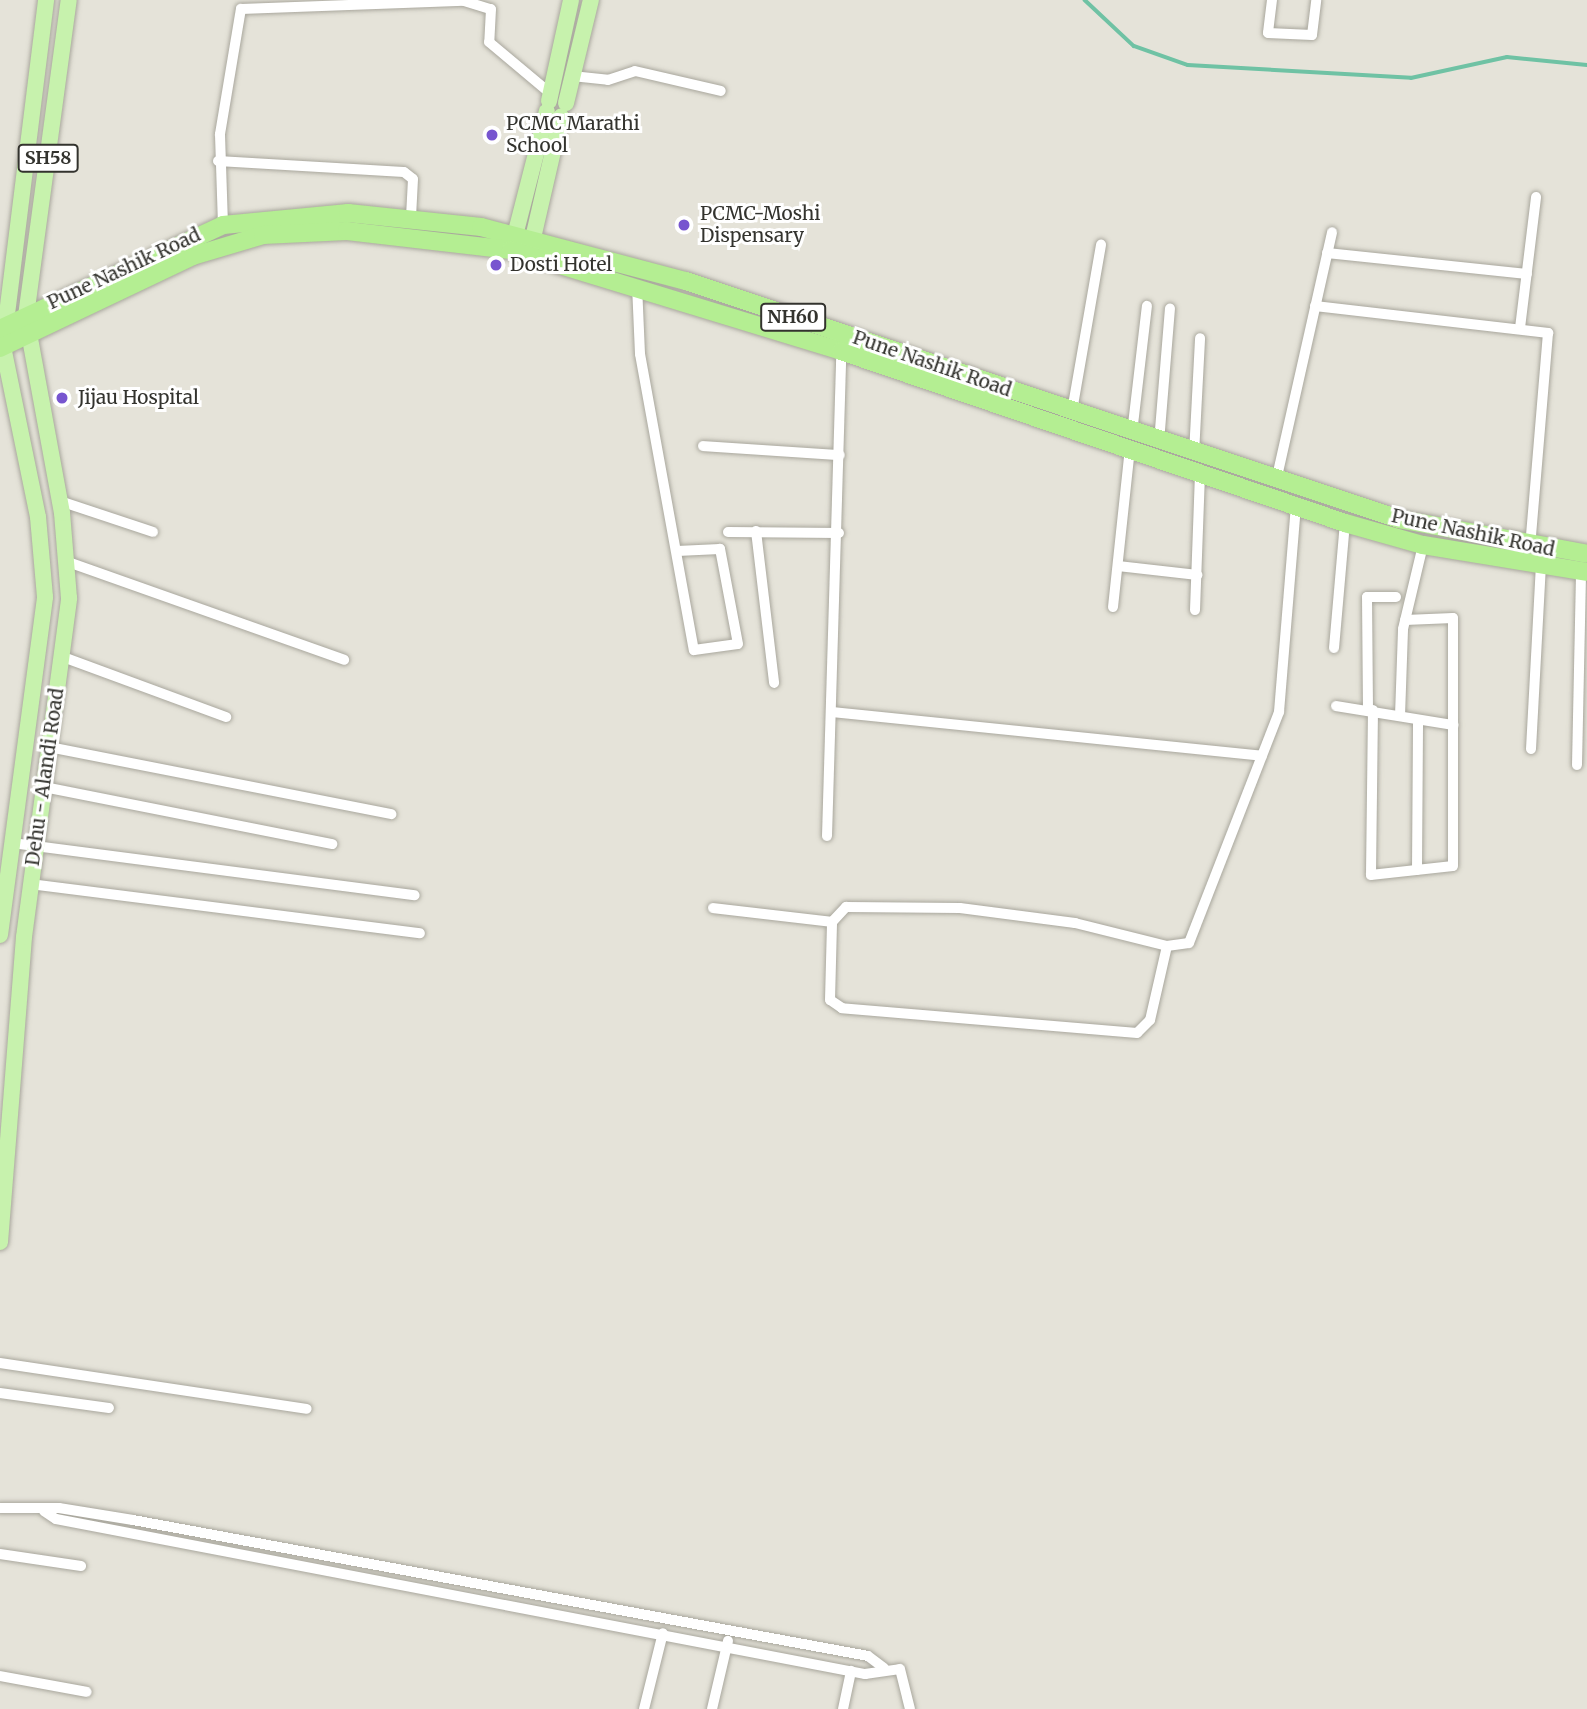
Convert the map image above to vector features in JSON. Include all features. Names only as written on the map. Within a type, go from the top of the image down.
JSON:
[{"type":"highway","name":"Pune Nashik Road","points":[[2,337],[26,316],[223,225],[300,213],[411,218],[532,245],[1072,411],[1200,474],[1345,523],[1423,545],[1541,565],[1585,566]]},
{"type":"highway","name":"Pune Nashik Road","points":[[2,337],[27,335],[193,256],[263,235],[347,230],[513,241]]},
{"type":"highway","name":"Pune Nashik Road","points":[[532,245],[637,285],[1131,441],[1158,442],[1437,530],[1530,547],[1585,566]]},
{"type":"main road","name":"SH58","points":[[2,337],[46,0]]},
{"type":"main road","name":"SH58","points":[[26,316],[69,0]]},
{"type":"main road","points":[[532,245],[571,0]]},
{"type":"main road","points":[[513,241],[555,105],[572,76],[591,0]]},
{"type":"main road","name":"Dehu - Alandi Road","points":[[0,1242],[30,884],[63,657],[68,562],[60,501],[27,335],[26,316]]},
{"type":"main road","name":"Dehu - Alandi Road","points":[[0,935],[45,597],[38,517],[2,337]]},
{"type":"street","points":[[223,225],[218,162],[241,4],[464,0],[492,4],[489,42],[555,105]]},
{"type":"street","points":[[1272,0],[1268,33],[1312,35],[1316,0]]},
{"type":"street","points":[[572,76],[608,80],[635,71],[721,91]]},
{"type":"street","points":[[218,162],[404,172],[413,179],[411,218]]},
{"type":"street","points":[[1520,328],[1536,197]]},
{"type":"street","points":[[1276,481],[1332,232]]},
{"type":"street","points":[[1072,411],[1101,245]]},
{"type":"street","points":[[1327,253],[1527,274]]},
{"type":"street","points":[[637,285],[640,354],[694,650],[738,644],[720,548],[677,551]]},
{"type":"street","points":[[1114,607],[1147,306]]},
{"type":"street","points":[[1315,306],[1541,330],[1549,339],[1530,547]]},
{"type":"street","points":[[1158,442],[1170,308]]},
{"type":"street","points":[[1194,454],[1199,338]]},
{"type":"street","points":[[827,836],[839,533],[841,351]]},
{"type":"street","points":[[703,446],[840,455]]},
{"type":"street","points":[[1195,610],[1200,474]]},
{"type":"street","points":[[60,501],[153,532]]},
{"type":"street","points":[[1167,946],[1150,1020],[1137,1033],[833,1005],[832,922],[846,907],[960,908],[1075,923],[1167,946],[1189,943],[1196,933],[1262,756],[1286,676],[1296,505]]},
{"type":"street","points":[[1334,648],[1345,523]]},
{"type":"street","points":[[756,531],[774,683]]},
{"type":"street","points":[[728,532],[839,533]]},
{"type":"street","points":[[1400,716],[1405,620],[1423,545]]},
{"type":"street","points":[[68,562],[344,660]]},
{"type":"street","points":[[1531,749],[1541,565]]},
{"type":"street","points":[[1118,566],[1197,575]]},
{"type":"street","points":[[1577,765],[1585,566]]},
{"type":"street","points":[[1396,597],[1367,597],[1371,875],[1453,866],[1453,618],[1405,620]]},
{"type":"street","points":[[63,657],[226,717]]},
{"type":"street","points":[[1336,706],[1453,725]]},
{"type":"street","points":[[832,712],[1262,756]]},
{"type":"street","points":[[1417,870],[1418,720]]},
{"type":"street","points":[[49,747],[392,814]]},
{"type":"street","points":[[44,787],[332,844]]},
{"type":"street","points":[[12,843],[415,895]]},
{"type":"street","points":[[30,884],[420,933]]},
{"type":"street","points":[[713,908],[832,922]]},
{"type":"street","points":[[0,1363],[307,1409]]},
{"type":"street","points":[[0,1393],[109,1408]]},
{"type":"street","points":[[0,1508],[132,1520],[868,1656],[884,1668]]},
{"type":"street","points":[[44,1511],[57,1519],[851,1671],[900,1669],[910,1709]]},
{"type":"street","points":[[131,1532],[132,1520]]},
{"type":"street","points":[[0,1554],[81,1566]]},
{"type":"street","points":[[712,1709],[730,1632]]},
{"type":"street","points":[[645,1709],[663,1633]]},
{"type":"street","points":[[843,1709],[851,1671]]},
{"type":"street","points":[[0,1676],[87,1692]]},
{"type":"waterway","points":[[1085,0],[1134,46],[1188,65],[1411,78],[1507,57],[1587,65]]},
{"type":"place","name":"PCMC Marathi School","points":[[492,135]]},
{"type":"place","name":"PCMC-Moshi Dispensary","points":[[684,225]]},
{"type":"place","name":"Dosti Hotel","points":[[496,265]]},
{"type":"place","name":"Jijau Hospital","points":[[62,398]]}]
